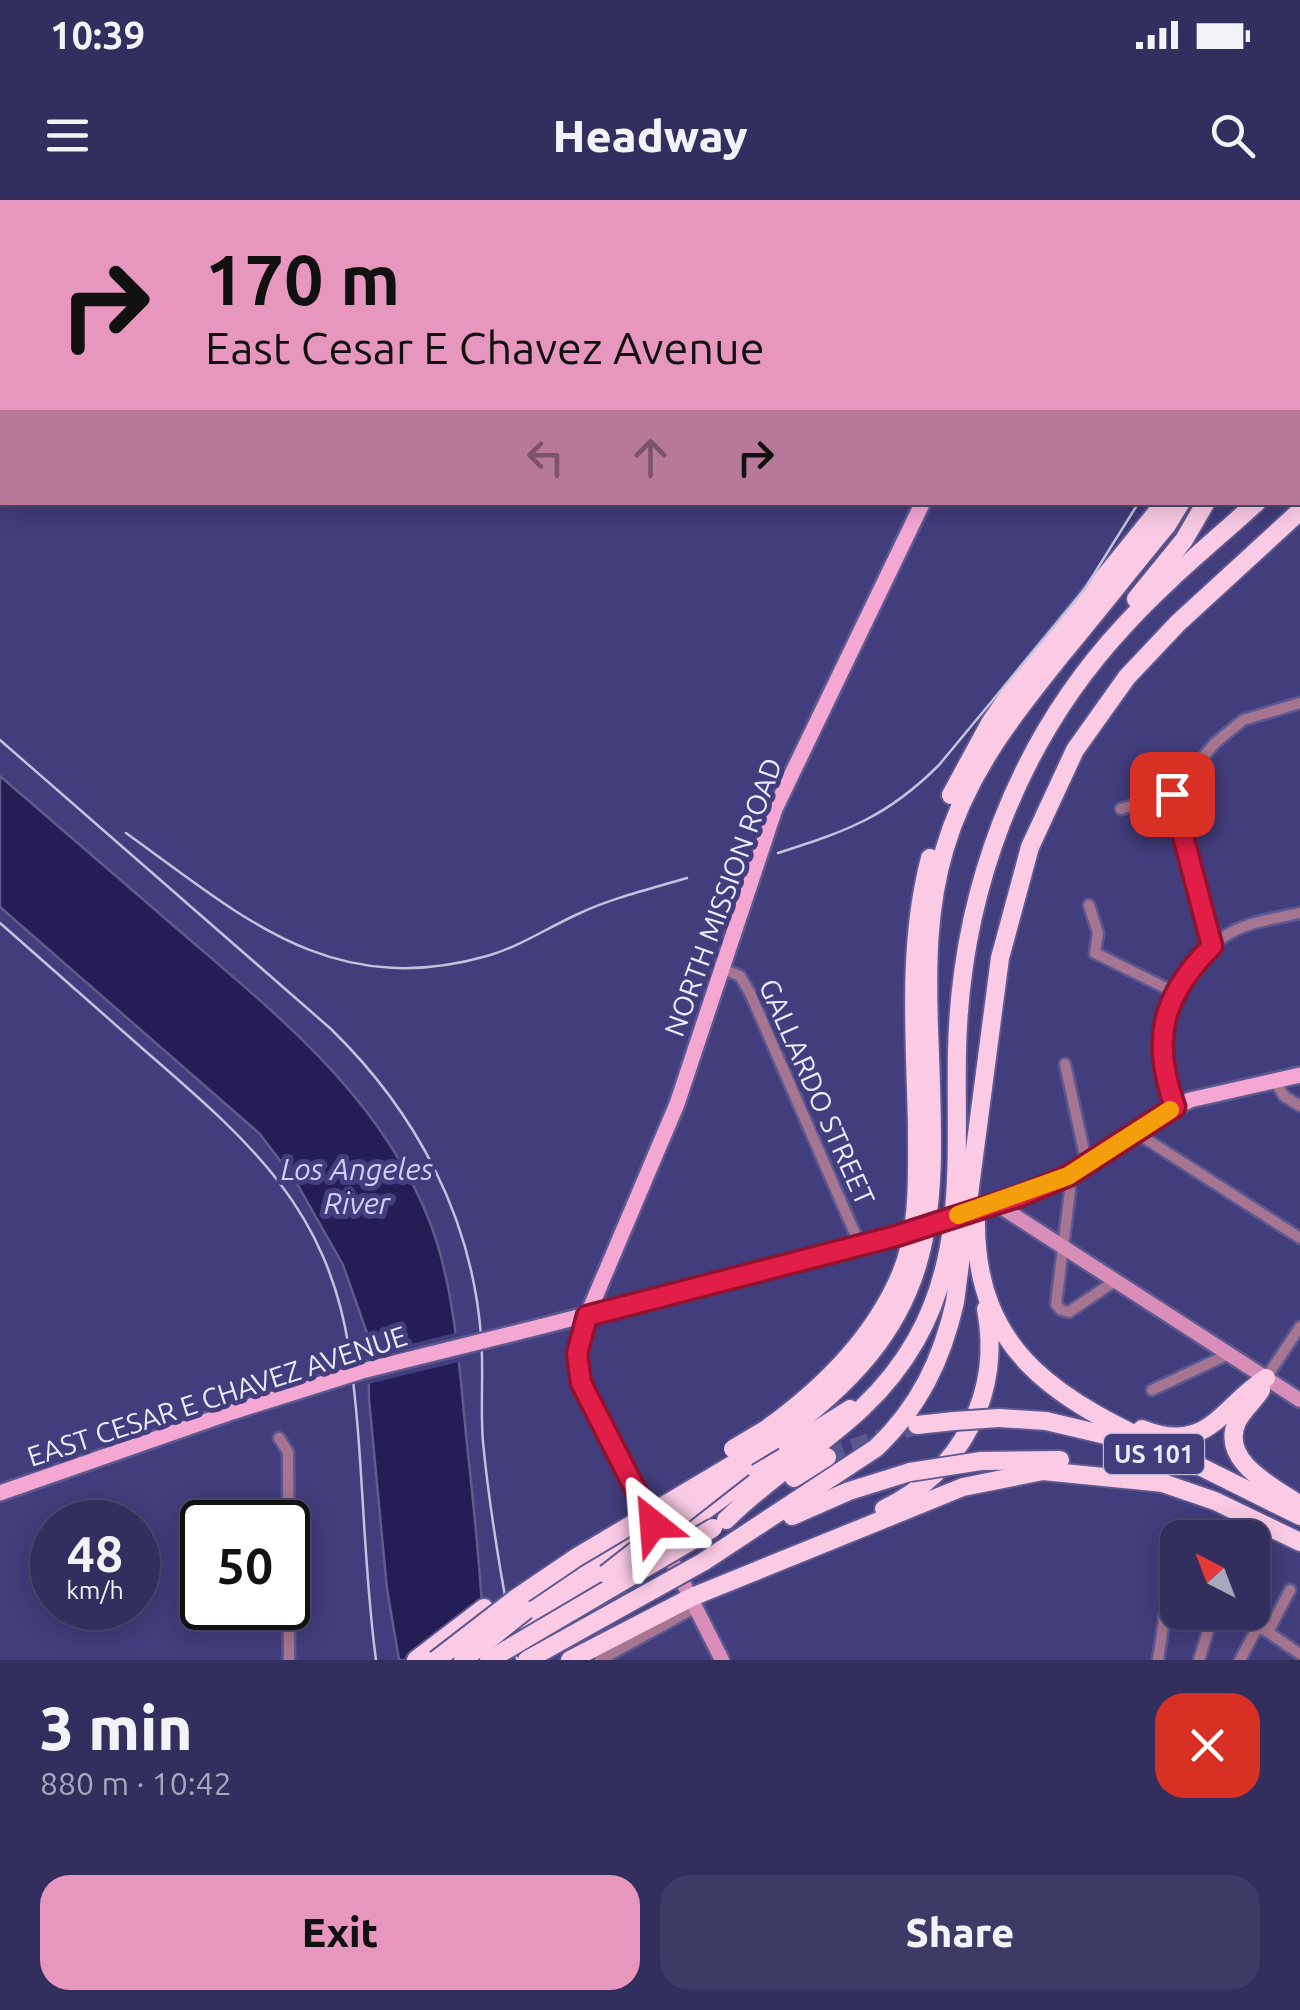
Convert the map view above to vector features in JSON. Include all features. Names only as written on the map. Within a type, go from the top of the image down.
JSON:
[{"type":"highway","points":[[488,1660],[529,1625],[606,1574],[696,1506],[814,1392],[857,1346],[888,1301],[910,1246],[917,1163],[916,926],[927,870],[950,800],[968,760],[1013,690],[1164,505]]},
{"type":"highway","points":[[436,1660],[576,1557],[818,1407],[858,1369],[888,1330],[916,1271],[932,1203],[929,928],[936,884],[961,803],[981,761],[1007,722],[1167,526],[1179,505]]},
{"type":"highway","points":[[720,1524],[750,1496],[861,1412],[905,1358],[937,1295],[950,1244],[958,1156],[959,998],[984,844],[1024,748],[1071,676],[1184,540],[1204,505]]},
{"type":"highway","points":[[973,910],[1011,798],[1069,695],[1134,615],[1254,505]]},
{"type":"highway","points":[[703,1562],[876,1448],[923,1392],[947,1340],[956,1302],[1000,958],[1030,847],[1074,750],[1128,677],[1178,623],[1300,512]]},
{"type":"highway","points":[[570,1660],[896,1503],[933,1476],[963,1441],[979,1413],[990,1366],[991,1335],[976,1236],[978,1126]]},
{"type":"highway","points":[[980,1277],[997,1320],[1017,1352],[1067,1400],[1300,1519]]},
{"type":"highway","points":[[662,1541],[815,1430],[846,1412],[905,1358]]},
{"type":"highway","points":[[1067,1400],[1149,1432],[1186,1437],[1213,1426],[1246,1391],[1266,1378]]},
{"type":"highway","points":[[1266,1378],[1236,1426],[1234,1446],[1256,1474],[1300,1504]]},
{"type":"highway","name":"US 101","points":[[918,1425],[998,1418],[1046,1420],[1126,1440],[1300,1519]]},
{"type":"highway","points":[[416,1660],[578,1543],[770,1436]]},
{"type":"highway","points":[[488,1660],[720,1524],[827,1456]]},
{"type":"highway","name":"US 101","points":[[528,1660],[800,1511],[910,1472],[980,1462],[1060,1460],[1103,1466],[1215,1501],[1300,1542]]},
{"type":"highway","points":[[775,1561],[963,1487],[1002,1477],[1043,1471],[1164,1483]]},
{"type":"highway","points":[[463,1660],[526,1610],[653,1524]]},
{"type":"main road","name":"NORTH MISSION ROAD","points":[[587,1316],[677,1104],[775,808],[921,505]]},
{"type":"main road","name":"EAST CESAR E CHAVEZ AVENUE","points":[[0,1493],[362,1371],[896,1236],[1068,1176],[1175,1107],[1208,1095],[1300,1074]]},
{"type":"main road","points":[[991,1205],[1063,1246],[1300,1400]]},
{"type":"main road","points":[[587,1316],[577,1354],[581,1383],[722,1660]]},
{"type":"street","points":[[1120,809],[1172,794],[1214,743],[1244,720],[1300,703]]},
{"type":"street","points":[[1172,794],[1212,946]]},
{"type":"street","points":[[1089,905],[1098,933],[1095,952],[1176,993]]},
{"type":"street","points":[[1175,1107],[1161,1058],[1167,1014],[1194,964],[1212,946],[1240,928],[1300,913]]},
{"type":"street","name":"GALLARDO STREET","points":[[722,968],[740,976],[750,993],[860,1245]]},
{"type":"street","points":[[1064,1064],[1087,1165]]},
{"type":"street","points":[[1275,1081],[1284,1096],[1300,1106]]},
{"type":"street","points":[[1136,1132],[1300,1238]]},
{"type":"street","points":[[1068,1176],[1070,1191],[1056,1304],[1069,1312],[1115,1281]]},
{"type":"street","points":[[1266,1378],[1300,1327]]},
{"type":"street","points":[[1152,1390],[1229,1354]]},
{"type":"street","points":[[279,1438],[288,1452],[289,1660]]},
{"type":"street","points":[[1270,1619],[1290,1590]]},
{"type":"street","points":[[600,1660],[694,1602]]},
{"type":"street","points":[[1158,1660],[1163,1630]]},
{"type":"street","points":[[1199,1660],[1208,1630]]},
{"type":"street","points":[[1240,1660],[1262,1630]]},
{"type":"street","points":[[1264,1630],[1300,1654]]},
{"type":"water","name":"Los Angeles River","points":[[0,776],[296,1034],[359,1102],[411,1181],[439,1250],[455,1328],[485,1660],[399,1660],[387,1589],[369,1399],[368,1336],[343,1265],[296,1182],[260,1134],[0,907]]},
{"type":"pier","points":[[459,1332],[463,1361],[364,1385],[363,1356]]},
{"type":"tunnel","points":[[827,1457],[917,1425]]},
{"type":"railway","points":[[778,853],[865,820],[902,798],[939,765],[1084,590],[1137,505]]},
{"type":"railway","points":[[0,740],[331,1029],[389,1095],[413,1131],[452,1208],[475,1292],[482,1349],[486,1469],[517,1660]]},
{"type":"railway","points":[[126,833],[210,894],[292,943],[335,959],[381,967],[431,967],[487,956],[591,908],[687,878]]},
{"type":"railway","points":[[0,923],[247,1145],[301,1214],[322,1254],[338,1298],[349,1349],[376,1660]]},
{"type":"slow traffic","points":[[958,1215],[1068,1176],[1170,1110]]},
{"type":"route","points":[[653,1524],[581,1383],[577,1354],[587,1316],[896,1236],[1020,1196],[1068,1176],[1175,1107],[1162,1072],[1161,1044],[1167,1014],[1182,981],[1212,946],[1172,794]]}]
